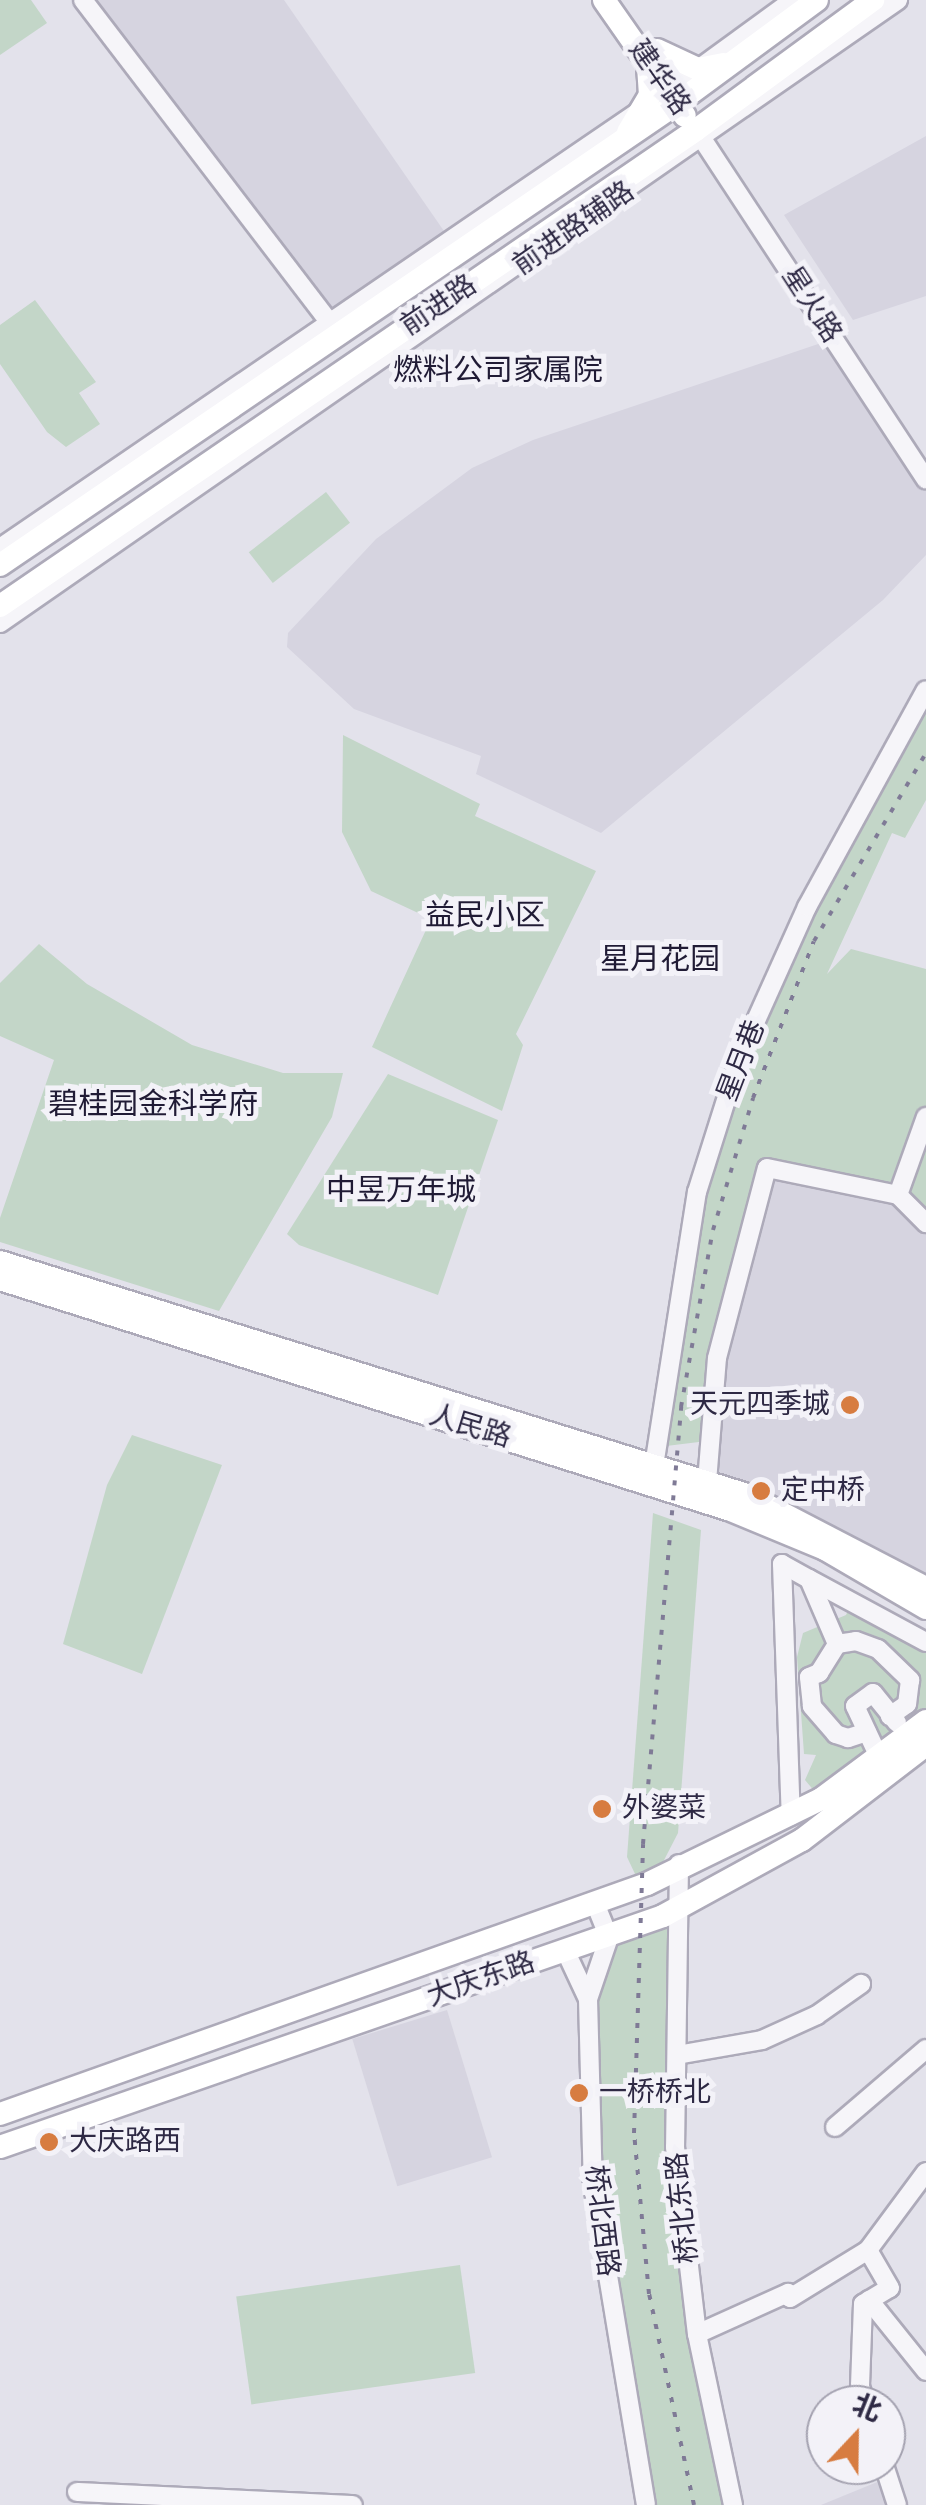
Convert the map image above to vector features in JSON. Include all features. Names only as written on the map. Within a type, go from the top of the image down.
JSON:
[{"type":"main road","name":"建华路","points":[[604,0],[682,89],[700,135]]},
{"type":"main road","name":"建华路","points":[[622,0],[652,56]]},
{"type":"main road","name":"前进路","points":[[1,557],[333,329],[622,141],[682,89],[737,59],[817,0]]},
{"type":"main road","name":"前进路","points":[[0,606],[700,135],[873,0]]},
{"type":"main road","points":[[652,56],[682,89]]},
{"type":"main road","points":[[622,141],[650,95],[652,56]]},
{"type":"main road","name":"人民路","points":[[0,1262],[707,1482],[841,1539],[926,1588]]},
{"type":"main road","name":"人民路","points":[[0,1280],[731,1510],[825,1549],[926,1608]]},
{"type":"main road","name":"大庆东路","points":[[0,2114],[647,1884],[679,1864],[791,1816],[878,1755],[921,1733]]},
{"type":"main road","name":"大庆东路","points":[[0,2148],[609,1937],[678,1906],[802,1840],[921,1733]]},
{"type":"street","points":[[84,0],[333,329],[642,109],[682,89],[793,0]]},
{"type":"street","name":"前进路辅路","points":[[0,623],[898,0]]},
{"type":"street","name":"星火路","points":[[700,135],[926,478]]},
{"type":"street","points":[[1,557],[25,588]]},
{"type":"street","name":"星月巷","points":[[654,1466],[697,1192],[740,1056],[808,907],[907,714],[926,690]]},
{"type":"street","points":[[898,1195],[926,1117]]},
{"type":"street","points":[[707,1482],[717,1358],[767,1168],[898,1195],[926,1223]]},
{"type":"street","points":[[791,1816],[782,1564],[926,1642]]},
{"type":"street","points":[[808,1578],[838,1644]]},
{"type":"street","points":[[867,1732],[836,1734],[812,1706],[809,1676],[819,1673],[838,1644],[856,1641],[878,1648],[910,1680],[907,1704],[890,1716]]},
{"type":"street","points":[[878,1755],[855,1706],[873,1693],[890,1716],[921,1733]]},
{"type":"street","name":"桥北东路","points":[[679,1864],[675,2147],[697,2334],[733,2505]]},
{"type":"street","points":[[594,1903],[609,1937]]},
{"type":"street","name":"桥北西路","points":[[609,1937],[588,2000],[593,2185],[646,2505]]},
{"type":"street","points":[[565,1950],[588,2000]]},
{"type":"street","points":[[677,2056],[762,2040],[817,2016],[861,1984]]},
{"type":"street","points":[[836,2127],[926,2049]]},
{"type":"street","points":[[697,2334],[788,2293],[790,2298],[868,2250],[926,2172]]},
{"type":"street","points":[[864,2385],[863,2304],[890,2288],[868,2250]]},
{"type":"street","points":[[870,2300],[926,2372]]},
{"type":"street","points":[[77,2492],[353,2505]]},
{"type":"shaded area","points":[[91,0],[284,0],[446,234],[330,316]]},
{"type":"shaded area","points":[[926,136],[926,296],[853,320],[784,215]]},
{"type":"shaded area","points":[[827,341],[926,484],[926,555],[883,600],[601,833],[476,774],[481,756],[354,709],[287,647],[288,633],[376,539],[472,468],[533,440]]},
{"type":"shaded area","name":"天元四季城","points":[[767,1168],[898,1195],[926,1223],[926,1588],[707,1482],[706,1448]]},
{"type":"shaded area","points":[[447,2010],[492,2157],[397,2186],[352,2039]]},
{"type":"shaded area","points":[[870,2485],[883,2485],[889,2505],[821,2505]]},
{"type":"green space","points":[[0,0],[31,0],[47,23],[0,55]]},
{"type":"green space","points":[[35,300],[96,382],[79,393],[100,424],[66,447],[47,432],[0,364],[0,325]]},
{"type":"green space","points":[[326,492],[350,523],[273,583],[249,552]]},
{"type":"green space","points":[[926,696],[926,800],[905,838],[892,833],[827,974],[851,949],[926,969],[926,1223],[898,1195],[767,1169],[707,1441],[658,1447],[697,1192],[740,1056]]},
{"type":"green space","points":[[343,735],[480,804],[475,816],[596,871],[516,1034],[523,1045],[502,1111],[372,1047],[431,919],[371,891],[342,832]]},
{"type":"green space","points":[[39,944],[87,984],[192,1045],[283,1073],[343,1073],[332,1117],[219,1311],[0,1242],[0,1218],[54,1060],[0,1036],[0,983]]},
{"type":"green space","points":[[388,1074],[498,1120],[438,1295],[299,1245],[287,1234]]},
{"type":"green space","points":[[132,1435],[222,1465],[142,1674],[63,1644],[107,1485]]},
{"type":"green space","points":[[653,1513],[701,1530],[678,1833],[661,1866],[636,1876],[627,1857]]},
{"type":"green space","points":[[852,1602],[926,1642],[926,1721],[821,1799],[805,1780],[816,1755],[804,1754],[797,1657],[803,1633],[846,1615]]},
{"type":"green space","points":[[678,1906],[675,2147],[733,2505],[646,2505],[593,2185],[588,1999],[609,1937]]},
{"type":"green space","points":[[460,2265],[475,2373],[251,2404],[236,2296]]},
{"type":"railway","points":[[694,2505],[649,2294],[634,2133],[643,1844],[681,1407],[713,1230],[753,1098],[814,941],[926,753]]},
{"type":"place","name":"天元四季城","points":[[850,1405]]},
{"type":"place","name":"定中桥","points":[[761,1491]]},
{"type":"place","name":"外婆菜","points":[[602,1809]]},
{"type":"place","name":"一桥桥北","points":[[579,2093]]},
{"type":"place","name":"大庆路西","points":[[49,2142]]},
{"type":"district","name":"燃料公司家属院","points":[[498,371]]},
{"type":"district","name":"益民小区","points":[[485,916]]},
{"type":"district","name":"星月花园","points":[[660,960]]},
{"type":"district","name":"碧桂园金科学府","points":[[153,1105]]},
{"type":"district","name":"中昱万年城","points":[[401,1191]]}]
